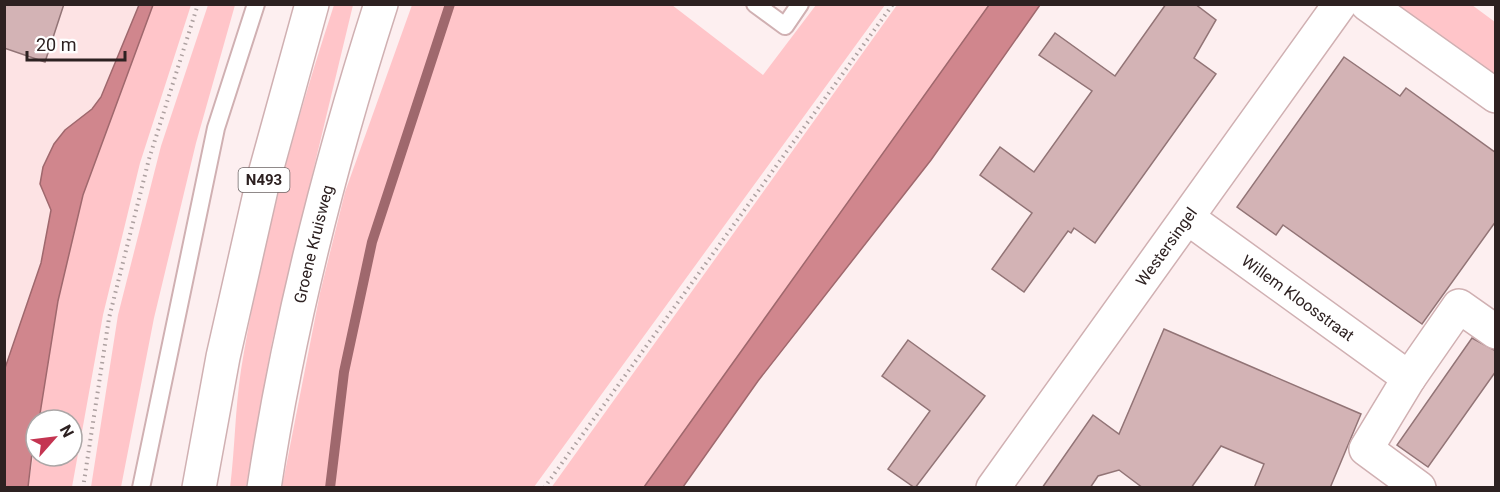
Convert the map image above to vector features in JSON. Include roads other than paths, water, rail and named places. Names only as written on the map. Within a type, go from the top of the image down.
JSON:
[{"type":"street","name":"N493","points":[[200,488],[223,357],[262,185],[312,4]]},
{"type":"street","name":"Groene Kruisweg","points":[[264,488],[278,391],[336,148],[381,4]]},
{"type":"street","name":"Westersingel","points":[[993,488],[1340,4]]},
{"type":"street","points":[[1367,4],[1496,96]]},
{"type":"street","name":"Willem Kloosstraat","points":[[1188,218],[1409,378]]},
{"type":"street","points":[[1419,488],[1366,449],[1409,378],[1460,306],[1496,332]]},
{"type":"lane","points":[[141,488],[216,128],[256,4]]},
{"type":"lane","points":[[755,4],[785,26],[800,4]]},
{"type":"waterway","points":[[330,488],[344,372],[372,242],[450,4]]}]
